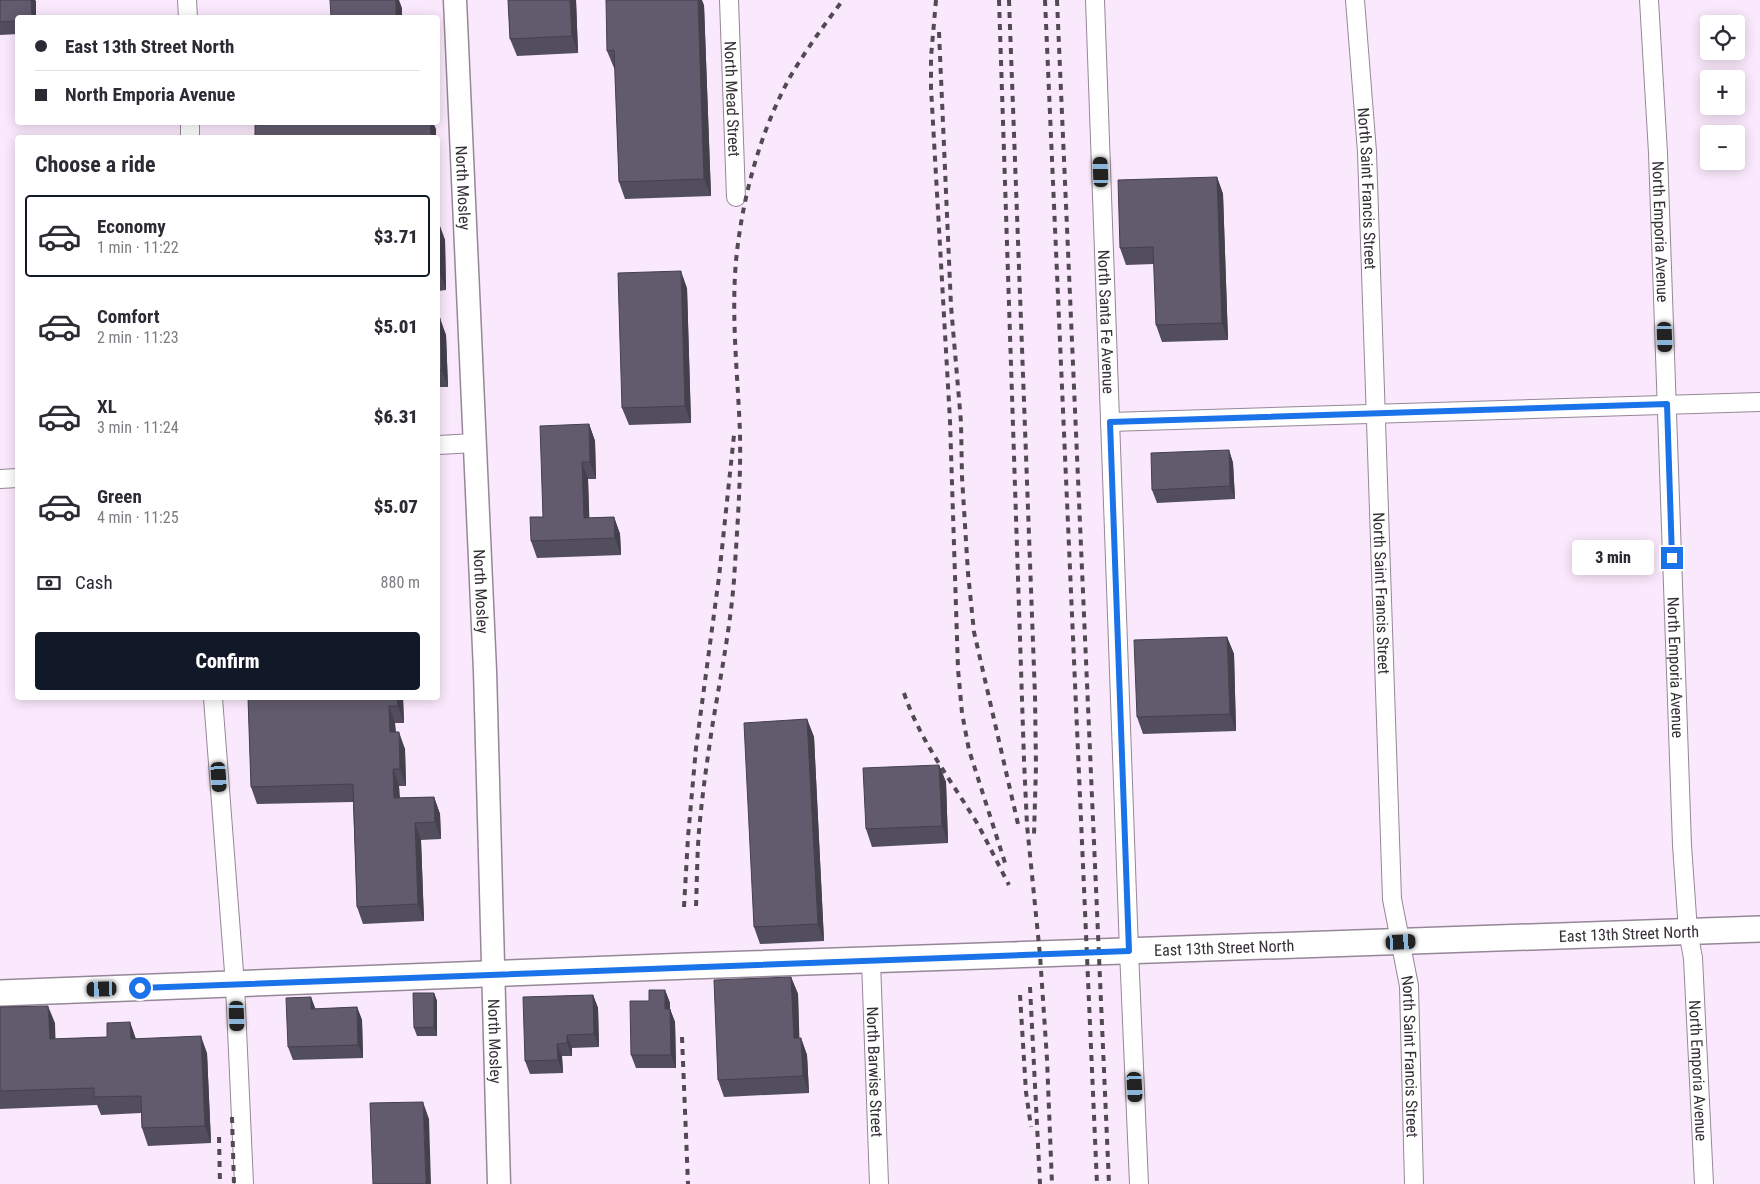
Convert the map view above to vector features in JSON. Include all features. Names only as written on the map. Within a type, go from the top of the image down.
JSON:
[{"type":"main road","name":"East 13th Street North","points":[[0,993],[1760,929]]},
{"type":"street","points":[[187,0],[188,15]]},
{"type":"street","name":"North Mosley","points":[[455,0],[485,671],[499,1184]]},
{"type":"street","name":"North Mead Street","points":[[729,0],[736,197]]},
{"type":"street","name":"North Santa Fe Avenue","points":[[1095,0],[1139,1184]]},
{"type":"street","name":"North Saint Francis Street","points":[[1355,0],[1367,152],[1392,898],[1408,986],[1414,1184]]},
{"type":"street","name":"North Emporia Avenue","points":[[1649,0],[1658,153],[1682,845],[1688,931],[1693,958],[1704,1184]]},
{"type":"street","points":[[1110,422],[1375,412],[1760,402]]},
{"type":"street","points":[[440,445],[475,443]]},
{"type":"street","points":[[0,479],[15,478]]},
{"type":"street","points":[[213,700],[235,985],[244,1184]]},
{"type":"street","name":"North Barwise Street","points":[[871,961],[879,1184]]},
{"type":"building","points":[[0,0],[31,0],[32,15],[15,15],[15,21],[0,22]]},
{"type":"building","points":[[330,0],[396,0],[396,15],[331,15]]},
{"type":"building","points":[[508,0],[570,0],[572,36],[510,39]]},
{"type":"building","points":[[606,0],[698,0],[704,179],[619,182],[614,50],[607,51]]},
{"type":"building","points":[[255,125],[430,125],[431,135],[255,135]]},
{"type":"building","points":[[1217,177],[1222,323],[1156,325],[1153,247],[1120,248],[1118,180]]},
{"type":"building","points":[[681,271],[685,406],[622,408],[618,273]]},
{"type":"building","points":[[440,318],[442,370],[440,370]]},
{"type":"building","points":[[589,424],[590,462],[582,462],[584,518],[614,517],[615,538],[531,541],[530,517],[543,517],[540,426]]},
{"type":"building","points":[[1229,450],[1230,486],[1152,490],[1151,453]]},
{"type":"building","points":[[1227,637],[1230,714],[1137,717],[1134,640]]},
{"type":"building","points":[[248,700],[397,700],[398,706],[389,706],[390,732],[399,732],[400,769],[393,769],[394,798],[434,797],[435,822],[415,823],[418,904],[357,907],[353,784],[251,787]]},
{"type":"building","points":[[807,719],[818,924],[754,927],[744,723]]},
{"type":"building","points":[[939,765],[942,826],[866,829],[863,768]]},
{"type":"building","points":[[791,977],[794,1038],[801,1038],[803,1076],[718,1080],[714,980]]},
{"type":"building","points":[[649,990],[665,990],[665,1009],[670,1009],[671,1055],[631,1055],[630,1001],[649,1001]]},
{"type":"building","points":[[413,993],[434,993],[434,1027],[414,1028]]},
{"type":"building","points":[[593,995],[594,1034],[567,1035],[567,1043],[557,1044],[558,1060],[525,1061],[523,997]]},
{"type":"building","points":[[311,997],[311,1009],[357,1007],[358,1045],[288,1047],[286,998]]},
{"type":"building","points":[[48,1006],[50,1039],[107,1037],[107,1023],[130,1022],[131,1039],[201,1036],[205,1126],[142,1128],[141,1096],[94,1097],[94,1088],[0,1091],[0,1007]]},
{"type":"building","points":[[423,1102],[426,1184],[373,1184],[370,1103]]},
{"type":"railway","points":[[696,906],[698,840],[702,805],[734,580],[740,452],[734,304],[739,237],[754,166],[779,98],[802,57],[843,0]]},
{"type":"railway","points":[[936,0],[931,57],[931,88],[950,421],[958,669],[962,713],[969,750],[1006,866]]},
{"type":"railway","points":[[999,0],[1024,760],[1027,825],[1040,955],[1047,1059],[1052,1184]]},
{"type":"railway","points":[[1009,0],[1035,696],[1036,766],[1034,835]]},
{"type":"railway","points":[[1045,0],[1097,1184]]},
{"type":"railway","points":[[1057,0],[1109,1184]]},
{"type":"railway","points":[[939,32],[951,306],[961,422],[962,477],[968,573],[974,632],[1018,824]]},
{"type":"railway","points":[[684,907],[696,748],[719,577],[734,435]]},
{"type":"railway","points":[[904,693],[918,728],[977,823],[1009,885]]},
{"type":"railway","points":[[1030,987],[1040,1184]]},
{"type":"railway","points":[[1020,995],[1026,1092],[1031,1127]]},
{"type":"railway","points":[[682,1037],[688,1184]]},
{"type":"railway","points":[[232,1117],[234,1184]]},
{"type":"railway","points":[[219,1137],[220,1184]]},
{"type":"route","points":[[140,988],[1129,951],[1110,422],[1667,404],[1672,558]]}]
